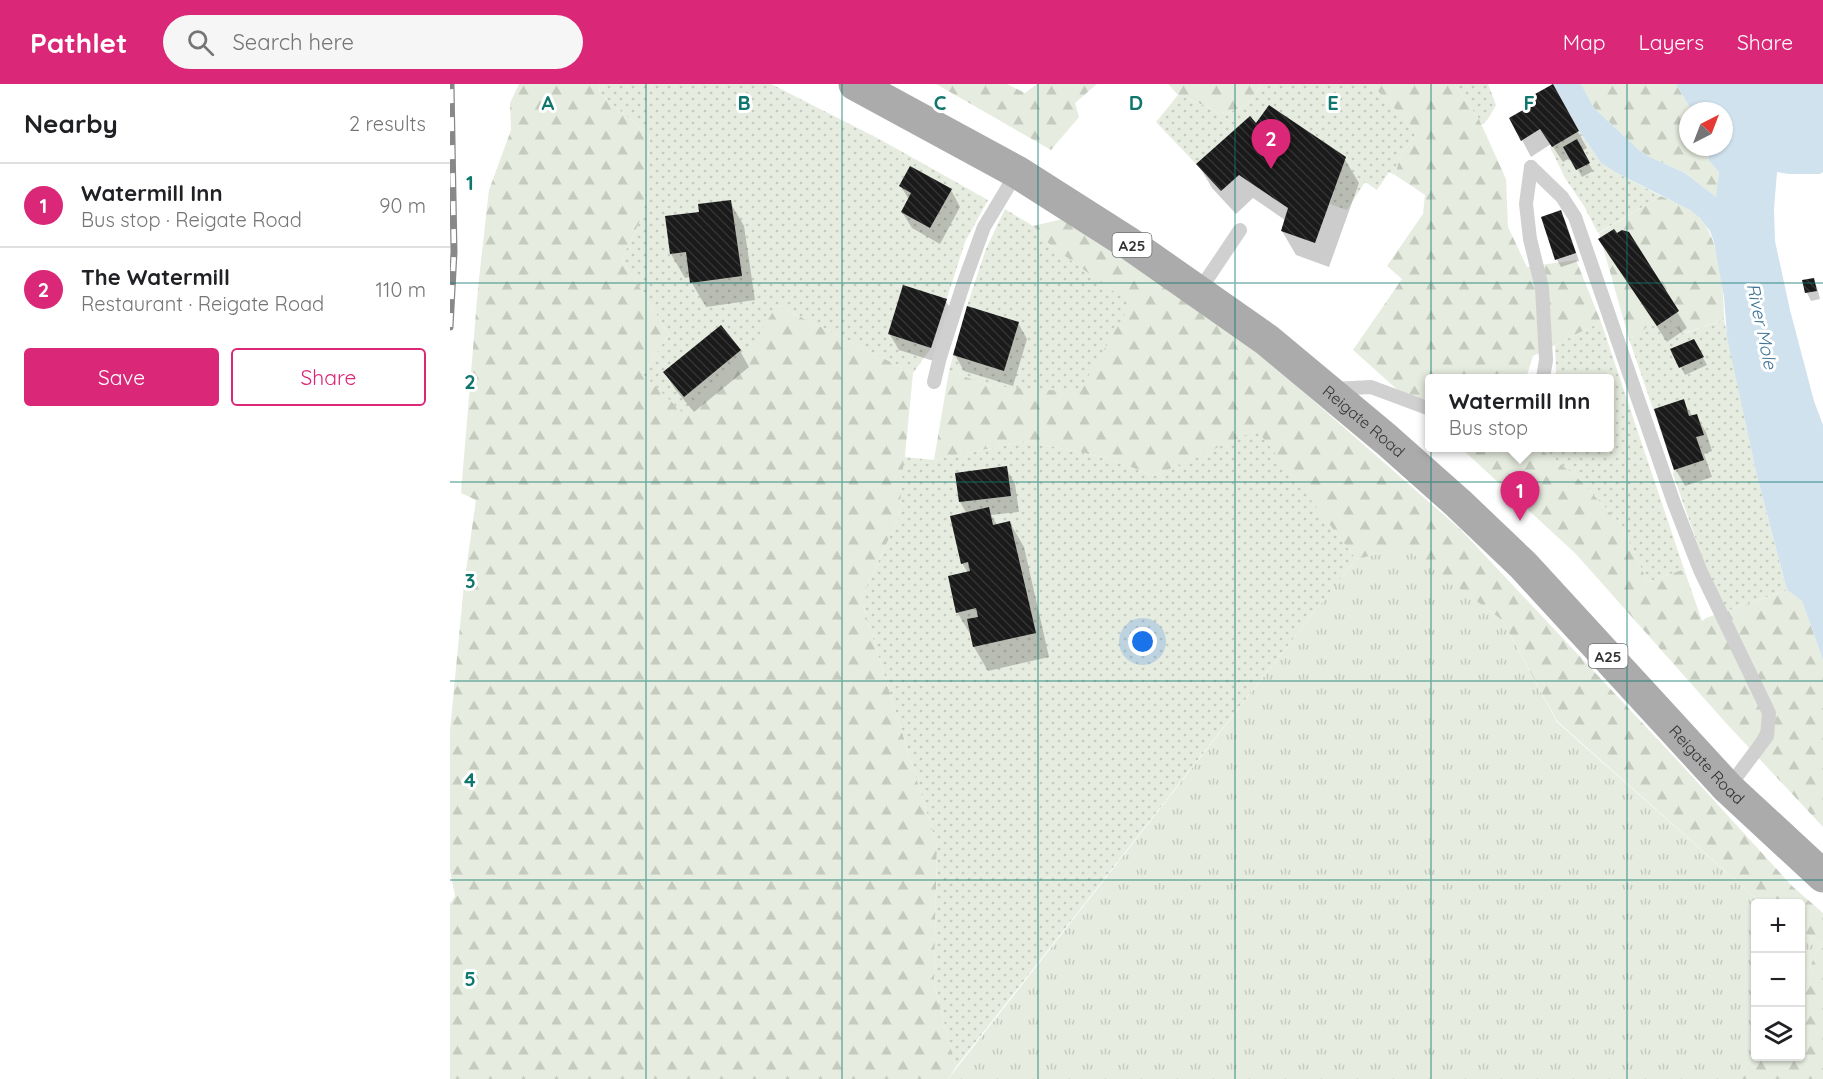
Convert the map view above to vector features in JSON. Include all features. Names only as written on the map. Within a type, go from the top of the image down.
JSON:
[{"type":"main road","name":"Reigate Road","points":[[855,84],[1017,172],[1130,244],[1267,340],[1388,440],[1523,565],[1728,788],[1823,876]]},
{"type":"lane","points":[[1544,374],[1546,360],[1542,288],[1530,239],[1526,204],[1531,167],[1562,196],[1575,217],[1674,503],[1700,570],[1769,713],[1767,736],[1728,788]]},
{"type":"lane","points":[[934,382],[964,282],[984,227],[1017,172]]},
{"type":"lane","points":[[1199,291],[1240,230]]},
{"type":"lane","points":[[1327,390],[1371,387],[1425,407]]},
{"type":"green space","points":[[519,84],[599,84],[600,94],[650,135],[644,213],[622,259],[669,334],[643,374],[684,413],[705,392],[777,305],[913,373],[899,517],[861,599],[937,845],[934,984],[956,1067],[948,1079],[450,1079],[450,904],[455,896],[450,870],[450,731],[464,584],[476,500],[461,493],[478,288],[489,190],[511,130],[510,103]]},
{"type":"green space","points":[[599,84],[771,84],[881,140],[988,200],[965,242],[931,348],[913,373],[777,305],[749,351],[684,414],[643,374],[669,334],[622,259],[644,213],[650,135],[600,94]]},
{"type":"green space","points":[[936,84],[1007,84],[1025,93],[1037,84],[1097,84],[1075,103],[1079,117],[1051,150]]},
{"type":"green space","points":[[1168,84],[1262,84],[1247,105],[1225,114],[1178,95]]},
{"type":"green space","points":[[1262,84],[1371,84],[1417,132],[1400,157],[1395,175],[1389,172],[1377,190],[1365,182],[1347,210],[1330,204],[1345,157],[1269,105],[1256,123],[1250,116],[1196,164],[1156,122],[1178,95],[1225,114],[1247,105]]},
{"type":"green space","points":[[1371,84],[1454,84],[1479,119],[1506,179],[1508,227],[1527,267],[1576,260],[1601,322],[1533,356],[1527,374],[1425,374],[1425,415],[1353,350],[1402,279],[1387,266],[1423,214],[1425,195],[1395,175],[1400,157],[1417,132]]},
{"type":"green space","points":[[1454,84],[1488,84],[1496,105],[1482,125],[1479,119]]},
{"type":"green space","points":[[1581,84],[1676,84],[1687,102],[1679,102],[1679,156],[1709,156],[1709,161],[1719,172],[1717,198],[1685,173],[1639,150],[1594,108]]},
{"type":"green space","points":[[1578,129],[1601,163],[1661,196],[1598,233],[1584,206],[1565,178],[1550,147]]},
{"type":"green space","points":[[1661,196],[1690,210],[1705,225],[1719,265],[1724,320],[1681,334],[1666,316],[1629,339],[1599,233]]},
{"type":"green space","points":[[1005,209],[1033,226],[1051,246],[1131,304],[1079,392],[992,386],[949,371],[986,249]]},
{"type":"green space","points":[[1071,217],[1260,354],[1461,530],[1792,886],[1823,913],[1823,1079],[1737,1079],[1751,1060],[1805,1061],[1805,977],[1821,944],[1805,933],[1805,899],[1757,899],[1557,721],[1502,620],[1405,548],[1356,559],[1257,431],[1154,476],[1107,458],[1026,441],[934,460],[949,371],[992,386],[1130,304],[1051,246],[1033,226]]},
{"type":"green space","points":[[1666,315],[1682,334],[1724,320],[1757,476],[1787,590],[1726,611],[1705,565],[1629,339]]},
{"type":"green space","points":[[1601,322],[1684,569],[1648,582],[1620,523],[1575,475],[1544,452],[1614,452],[1614,374],[1555,374],[1555,345]]},
{"type":"green space","points":[[1257,430],[1356,559],[956,1067],[934,984],[937,845],[861,599],[899,517],[904,457],[934,460],[1026,441],[1107,458],[1154,476]]},
{"type":"green space","points":[[1465,452],[1544,452],[1575,475],[1620,523],[1648,582],[1684,569],[1702,621],[1787,590],[1802,601],[1823,660],[1823,827],[1726,723],[1576,554]]},
{"type":"green space","points":[[1405,547],[1502,620],[1557,722],[1756,899],[1751,899],[1751,1060],[1737,1079],[948,1079],[1356,559]]},
{"type":"green space","points":[[1805,933],[1821,944],[1805,977]]},
{"type":"water","name":"River Mole","points":[[1553,84],[1581,84],[1594,108],[1639,150],[1685,173],[1716,197],[1719,172],[1709,161],[1709,156],[1733,156],[1733,102],[1687,102],[1676,84],[1823,84],[1823,172],[1820,174],[1789,174],[1777,172],[1774,209],[1775,241],[1790,310],[1814,401],[1823,425],[1823,660],[1802,601],[1787,590],[1757,476],[1727,337],[1724,297],[1710,231],[1690,210],[1601,163],[1578,129]]},
{"type":"building","points":[[1553,84],[1579,131],[1552,147],[1540,129],[1521,141],[1509,118],[1530,106],[1526,99]]},
{"type":"building","points":[[1269,105],[1346,157],[1315,243],[1281,231],[1288,208],[1239,175],[1221,191],[1196,164],[1250,116],[1256,123]]},
{"type":"building","points":[[1577,139],[1590,163],[1576,170],[1563,147]]},
{"type":"building","points":[[910,166],[952,189],[930,228],[901,212],[911,193],[899,186]]},
{"type":"building","points":[[731,200],[742,276],[690,283],[686,252],[670,254],[665,216],[699,212],[698,204]]},
{"type":"building","points":[[1561,210],[1576,253],[1555,260],[1541,217]]},
{"type":"building","points":[[1614,229],[1617,233],[1622,230],[1629,232],[1679,311],[1657,326],[1598,239]]},
{"type":"building","points":[[1814,278],[1817,291],[1805,293],[1802,280]]},
{"type":"building","points":[[903,285],[947,299],[931,348],[888,334]]},
{"type":"building","points":[[967,306],[1019,322],[1004,371],[953,355]]},
{"type":"building","points":[[721,325],[741,350],[684,397],[663,372]]},
{"type":"building","points":[[1694,339],[1704,357],[1679,368],[1670,349]]},
{"type":"building","points":[[1684,399],[1689,416],[1697,414],[1704,435],[1696,437],[1704,460],[1674,470],[1654,409]]},
{"type":"building","points":[[1007,466],[1011,496],[959,502],[955,473]]},
{"type":"building","points":[[989,507],[993,525],[1010,521],[1036,633],[973,647],[967,619],[978,617],[976,608],[956,613],[948,576],[970,571],[968,562],[961,564],[950,516]]},
{"type":"railway","points":[[450,327],[454,252],[451,84]]},
{"type":"place","name":"The Watermill","points":[[1271,169]]},
{"type":"place","name":"Watermill Inn","points":[[1520,521]]}]
